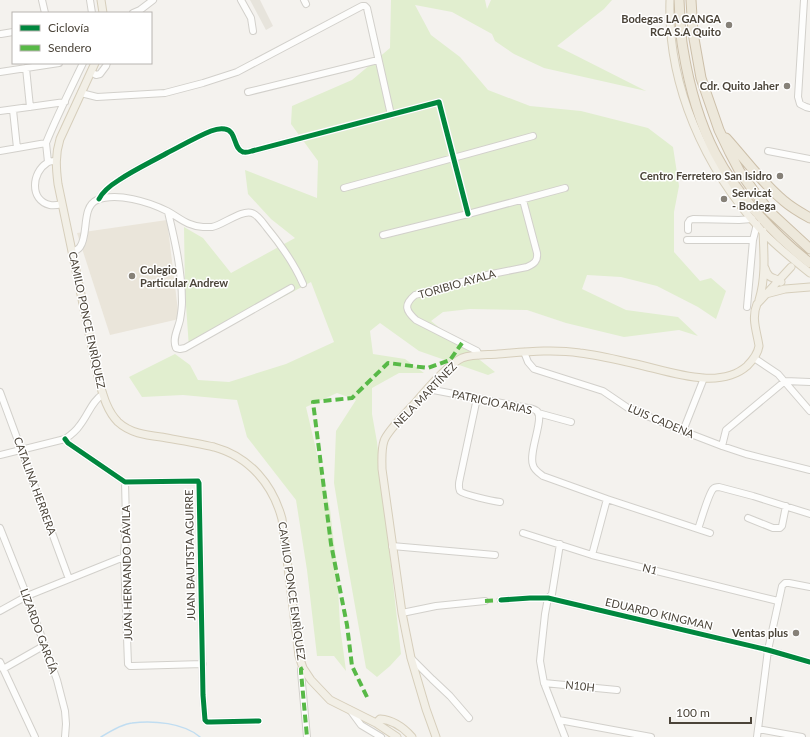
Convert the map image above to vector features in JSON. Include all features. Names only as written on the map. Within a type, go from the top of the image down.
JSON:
[{"type":"highway","points":[[679,0],[682,47],[691,88],[699,115],[715,152],[730,178],[750,204],[773,230],[798,254],[810,263]]},
{"type":"highway","points":[[692,0],[693,33],[701,78],[719,130],[730,154],[752,190],[770,212],[810,249]]},
{"type":"highway","points":[[719,130],[784,202],[810,218]]},
{"type":"main road","points":[[101,0],[103,12]]},
{"type":"main road","points":[[670,0],[670,23],[673,51],[678,74],[687,107],[715,168],[728,189],[762,231],[777,246],[810,273]]},
{"type":"main road","name":"CAMILO PONCE ENRÌQUEZ","points":[[95,64],[60,139],[52,161],[103,394],[113,416],[118,422],[129,430],[198,444],[224,451],[238,457],[261,477],[276,501],[282,519],[299,656],[303,668],[311,680],[330,700],[376,723],[397,737]]},
{"type":"main road","points":[[762,231],[764,264],[765,270],[769,277],[780,280],[789,288],[810,287]]},
{"type":"main road","points":[[754,358],[759,346],[754,321],[754,312],[759,301],[763,283],[764,264]]},
{"type":"main road","points":[[759,301],[791,267]]},
{"type":"main road","points":[[766,294],[795,288]]},
{"type":"main road","name":"NELA MARTÍNEZ","points":[[436,737],[411,658],[402,613],[382,468],[383,444],[387,434],[454,363],[464,358],[524,352],[560,351],[580,353],[636,364],[684,376],[704,378],[725,376],[735,373],[745,367],[754,358]]},
{"type":"main road","points":[[376,723],[380,719],[395,723],[412,737]]},
{"type":"street","points":[[42,0],[45,12]]},
{"type":"street","points":[[90,0],[92,12]]},
{"type":"street","points":[[140,12],[152,0]]},
{"type":"street","points":[[241,0],[251,18],[253,31]]},
{"type":"street","points":[[804,0],[798,98],[800,104],[810,108]]},
{"type":"street","points":[[81,92],[97,97],[165,94],[237,72],[365,6],[367,8],[390,115]]},
{"type":"street","points":[[0,34],[12,32]]},
{"type":"street","points":[[248,92],[378,60]]},
{"type":"street","points":[[0,72],[47,64]]},
{"type":"street","points":[[62,204],[49,205],[41,200],[36,192],[35,184],[41,168],[52,161],[46,143],[83,64]]},
{"type":"street","points":[[91,72],[96,75],[100,74],[106,64]]},
{"type":"street","points":[[26,68],[30,107]]},
{"type":"street","points":[[0,111],[65,102]]},
{"type":"street","points":[[99,199],[106,190],[132,172],[209,131],[219,128],[228,129],[231,132],[238,148],[245,152],[439,102],[468,214]]},
{"type":"street","points":[[13,110],[17,148]]},
{"type":"street","points":[[344,188],[534,136]]},
{"type":"street","points":[[0,151],[46,143]]},
{"type":"street","points":[[768,151],[810,160]]},
{"type":"street","points":[[383,235],[565,188]]},
{"type":"street","points":[[72,252],[81,247],[89,208],[93,202],[99,199],[134,199],[149,203],[190,225],[205,227],[212,227],[244,213],[251,212],[256,215],[281,246],[303,284]]},
{"type":"street","name":"TORIBIO AYALA","points":[[479,356],[477,351],[416,320],[410,315],[407,308],[408,301],[415,296],[487,275],[532,265],[538,258],[538,253],[523,200]]},
{"type":"street","points":[[168,212],[179,262],[182,303],[180,321],[174,344],[176,348],[185,348],[291,288]]},
{"type":"street","points":[[688,230],[688,223],[693,219],[738,220],[754,222],[747,307]]},
{"type":"street","points":[[687,240],[753,240]]},
{"type":"street","name":"LUIS CADENA","points":[[524,352],[528,362],[534,369],[603,391],[628,408],[683,431],[746,454],[810,470]]},
{"type":"street","points":[[754,358],[778,374],[810,411]]},
{"type":"street","points":[[683,431],[704,378]]},
{"type":"street","points":[[722,446],[726,430],[785,381],[810,382]]},
{"type":"street","name":"PATRICIO ARIAS","points":[[428,389],[536,410],[539,421],[532,452],[532,459],[533,466],[543,476],[710,534]]},
{"type":"street","name":"CATALINA HERRERA","points":[[0,392],[70,579]]},
{"type":"street","points":[[0,455],[65,439],[80,426],[97,398],[103,394]]},
{"type":"street","points":[[477,398],[459,489],[470,495],[500,502]]},
{"type":"street","points":[[538,413],[571,422]]},
{"type":"street","points":[[65,439],[68,443],[125,482]]},
{"type":"street","name":"JUAN BAUTISTA AGUIRRE","points":[[125,482],[198,481],[204,720],[207,722],[259,721]]},
{"type":"street","name":"JUAN HERNANDO DÁVILA","points":[[125,482],[126,521],[124,557],[128,664],[130,666],[203,664]]},
{"type":"street","points":[[698,530],[710,496],[716,487],[753,496],[810,514]]},
{"type":"street","points":[[592,554],[607,499]]},
{"type":"street","points":[[748,518],[773,528],[780,528],[782,526],[786,506]]},
{"type":"street","name":"LIZARDO GARCÍA","points":[[0,529],[27,596],[57,680],[65,711],[65,737]]},
{"type":"street","name":"N1","points":[[523,533],[592,554],[778,601]]},
{"type":"street","points":[[560,544],[552,594],[548,598],[545,614],[540,661],[544,683],[565,737]]},
{"type":"street","points":[[392,546],[495,556]]},
{"type":"street","points":[[0,611],[27,596],[124,557]]},
{"type":"street","points":[[757,737],[768,650],[782,586],[784,583],[789,583],[810,587]]},
{"type":"street","name":"EDUARDO KINGMAN","points":[[501,600],[548,598],[768,650],[810,662]]},
{"type":"street","points":[[402,613],[436,606],[486,600]]},
{"type":"street","points":[[3,669],[45,645]]},
{"type":"street","points":[[411,658],[450,696],[469,718]]},
{"type":"street","points":[[0,662],[35,737]]},
{"type":"street","points":[[303,668],[301,669],[301,672],[307,737]]},
{"type":"street","name":"N10H","points":[[544,683],[617,690]]},
{"type":"street","points":[[349,709],[361,725],[381,737]]},
{"type":"street","points":[[559,720],[651,737]]},
{"type":"street","points":[[758,729],[802,737]]},
{"type":"shaded area","points":[[250,0],[260,0],[273,26],[266,30]]},
{"type":"shaded area","name":"Colegio Particular Andrew","points":[[167,220],[179,319],[110,335],[77,233]]},
{"type":"green space","points":[[391,0],[485,0],[487,9],[491,0],[612,0],[604,9],[557,46],[646,91],[544,68],[514,54],[495,41],[492,34],[452,12],[415,5],[431,35],[460,57],[488,90],[530,106],[581,111],[648,128],[673,147],[679,186],[674,212],[674,252],[700,281],[711,278],[726,291],[716,319],[698,307],[657,286],[621,277],[587,275],[582,289],[626,310],[678,317],[698,336],[679,330],[624,337],[566,323],[527,310],[470,309],[443,312],[431,321],[495,372],[488,375],[419,351],[380,323],[370,331],[373,354],[405,359],[424,373],[399,373],[372,388],[372,414],[377,442],[401,654],[377,677],[366,668],[334,483],[336,431],[356,400],[337,393],[306,407],[330,509],[337,568],[340,626],[346,671],[334,656],[317,656],[307,570],[296,500],[247,437],[237,400],[183,395],[142,397],[129,377],[175,354],[190,365],[198,380],[229,382],[286,364],[334,342],[311,282],[189,348],[185,291],[184,227],[203,238],[231,273],[295,238],[271,219],[248,194],[245,170],[317,198],[318,161],[291,124],[292,106],[352,80],[390,48]]},
{"type":"waterway","points":[[101,737],[124,725],[140,722],[159,722],[186,728],[200,737]]},
{"type":"marked path","points":[[367,697],[352,666],[347,625],[331,544],[313,402],[352,398],[388,363],[428,368],[450,360],[462,343]]},
{"type":"marked path","points":[[485,601],[501,600]]},
{"type":"marked path","points":[[303,668],[301,669],[301,672],[307,737]]},
{"type":"cycle path","points":[[99,199],[108,188],[125,176],[205,133],[215,130],[229,130],[240,150],[243,152],[248,152],[439,102],[468,214]]},
{"type":"cycle path","points":[[65,439],[68,443],[125,482],[198,481],[203,695],[205,720],[207,722],[259,721]]},
{"type":"cycle path","points":[[501,600],[548,598],[768,650],[810,662]]},
{"type":"place","name":"Bodegas LA GANGA RCA S.A Quito","points":[[729,25]]},
{"type":"place","name":"Cdr. Quito Jaher","points":[[787,86]]},
{"type":"place","name":"Centro Ferretero San Isidro","points":[[780,176]]},
{"type":"place","name":"Servicat - Bodega","points":[[724,199]]},
{"type":"place","name":"Colegio Particular Andrew","points":[[132,276]]},
{"type":"place","name":"Ventas plus","points":[[796,633]]}]
